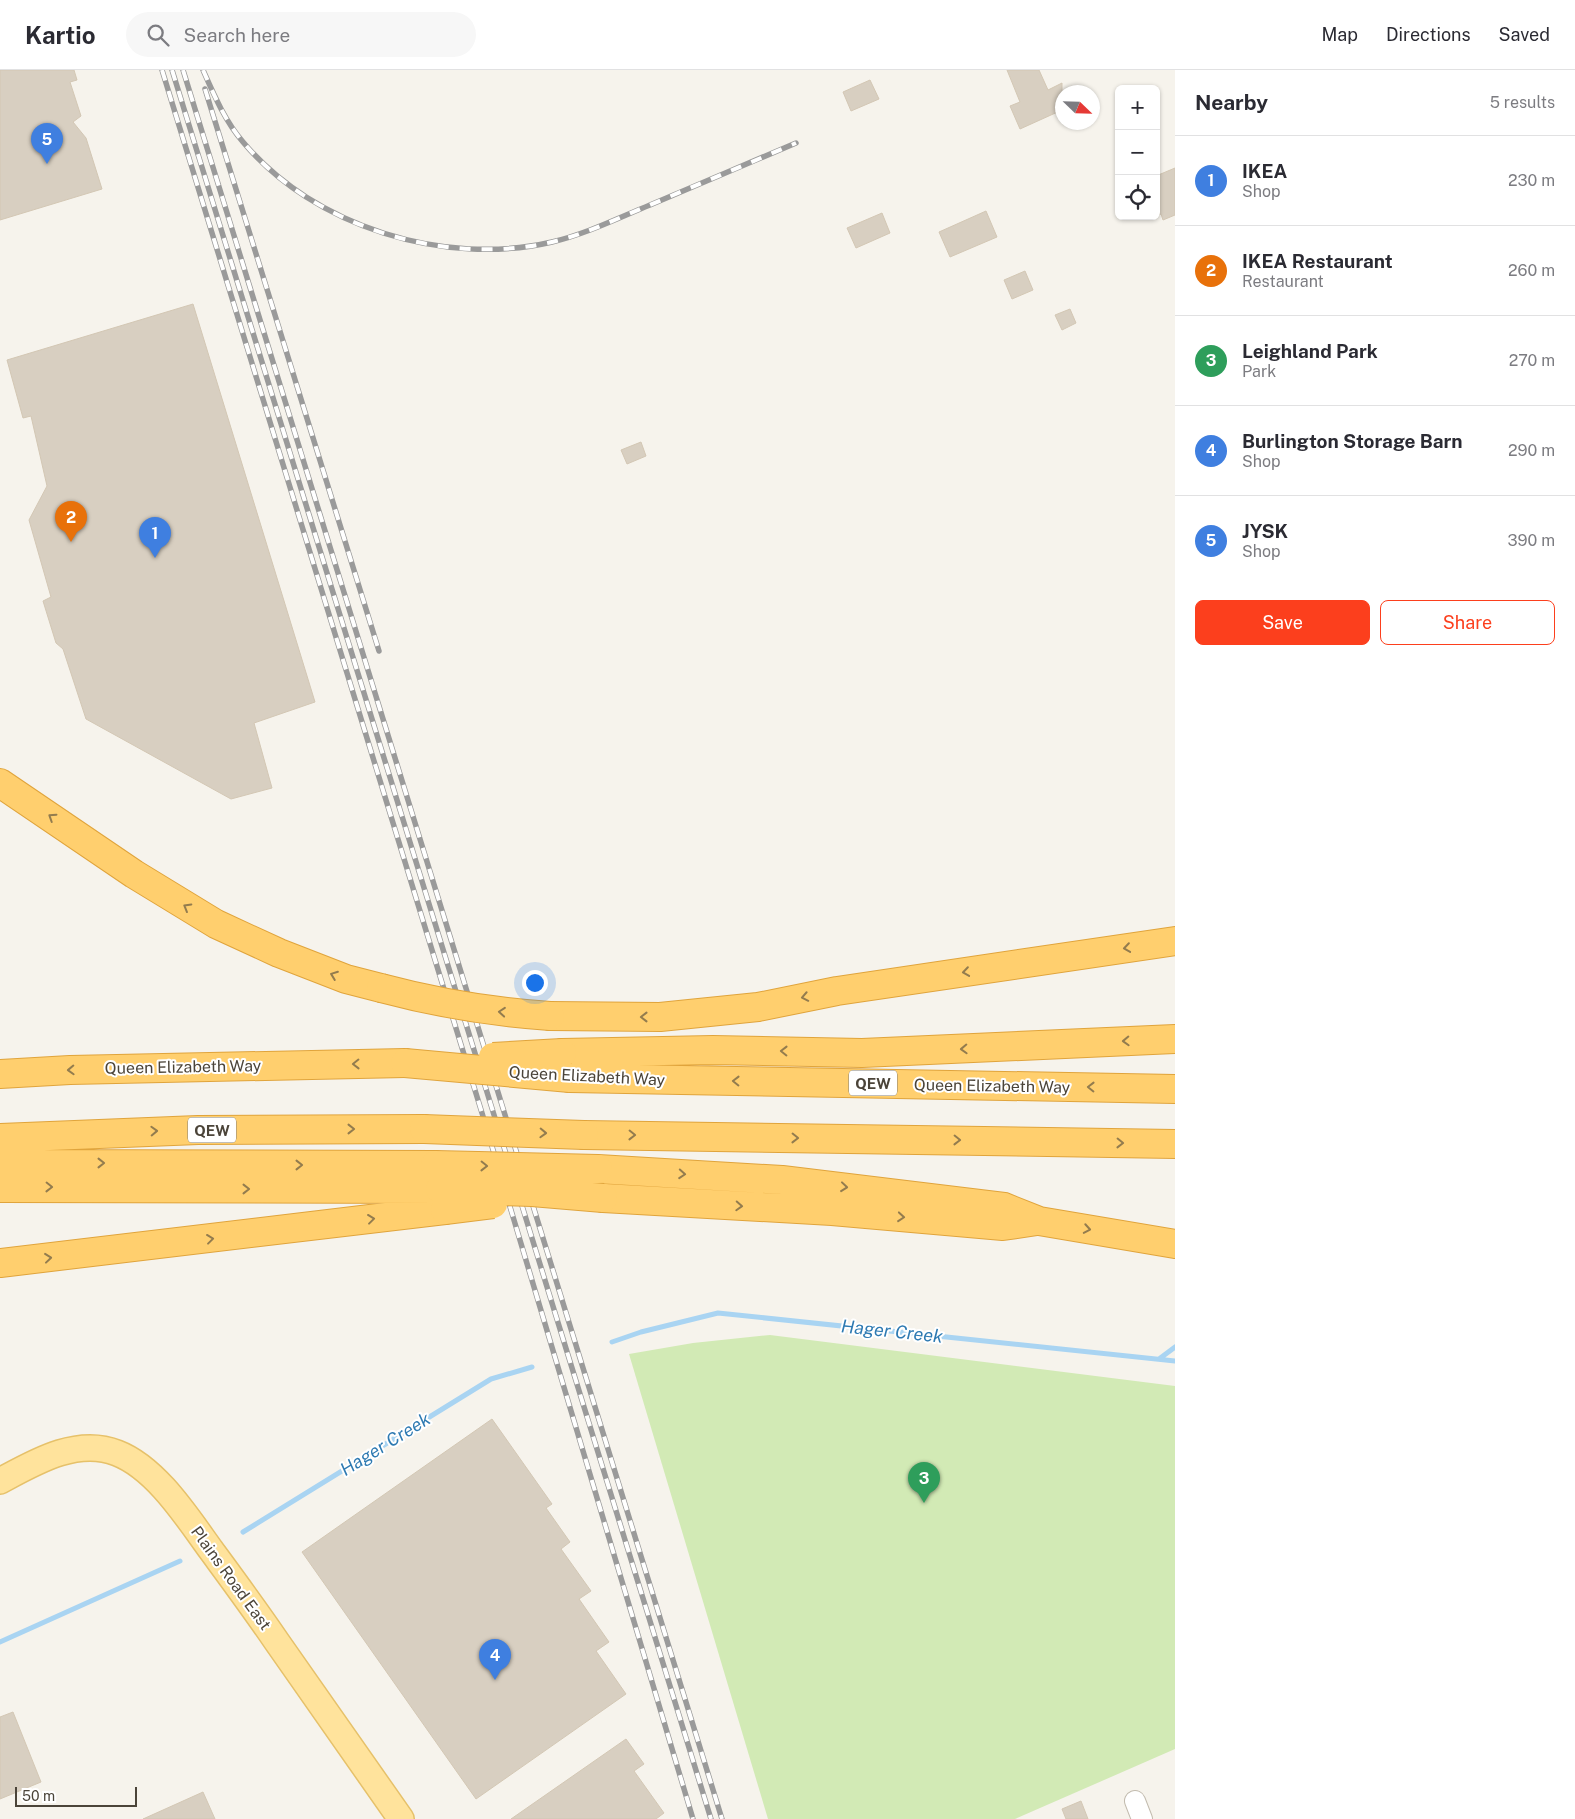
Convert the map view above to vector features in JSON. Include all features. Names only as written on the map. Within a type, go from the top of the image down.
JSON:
[{"type":"highway","points":[[0,783],[134,874],[216,924],[279,954],[346,979],[436,1002],[489,1011],[550,1016],[660,1017],[758,1007],[837,991],[1175,941]]},
{"type":"highway","points":[[566,1065],[713,1050],[862,1053],[1175,1039]]},
{"type":"highway","name":"Queen Elizabeth Way","points":[[0,1074],[70,1070],[405,1062],[566,1065],[1175,1089]]},
{"type":"highway","name":"QEW","points":[[0,1138],[198,1130],[424,1129],[584,1135],[1175,1144]]},
{"type":"highway","points":[[0,1164],[440,1188],[486,1205],[603,1198],[832,1211],[1002,1226],[1039,1220]]},
{"type":"highway","points":[[0,1263],[440,1188],[598,1168],[782,1180],[1004,1207],[1039,1220],[1175,1244]]},
{"type":"highway","points":[[0,1188],[440,1188]]},
{"type":"main road","name":"Plains Road East","points":[[0,1481],[55,1454],[80,1448],[101,1448],[117,1452],[144,1470],[182,1511],[229,1574],[400,1819]]},
{"type":"green space","points":[[770,1335],[1175,1386],[1175,1749],[1015,1819],[768,1819],[629,1354],[693,1343]]},
{"type":"building","points":[[0,70],[74,70],[77,80],[70,82],[81,116],[73,122],[86,138],[102,189],[0,220]]},
{"type":"building","points":[[1007,70],[1039,70],[1048,90],[1055,86],[1055,113],[1020,129],[1010,106],[1020,102]]},
{"type":"building","points":[[870,80],[879,99],[851,111],[843,92]]},
{"type":"building","points":[[1175,168],[1175,215],[1163,220],[1160,214],[1160,174]]},
{"type":"building","points":[[986,211],[997,237],[950,257],[939,232]]},
{"type":"building","points":[[882,213],[890,233],[856,248],[847,228]]},
{"type":"building","points":[[1025,271],[1033,290],[1012,299],[1004,280]]},
{"type":"building","points":[[193,304],[315,702],[254,723],[272,788],[231,799],[86,719],[63,649],[56,643],[43,601],[51,597],[29,520],[47,486],[31,416],[23,418],[7,360]]},
{"type":"building","points":[[1070,309],[1076,323],[1062,330],[1055,315]]},
{"type":"building","points":[[641,442],[646,456],[627,464],[621,450]]},
{"type":"building","points":[[492,1419],[552,1504],[546,1508],[570,1542],[561,1549],[591,1591],[579,1599],[609,1642],[596,1651],[626,1694],[476,1799],[302,1552]]},
{"type":"building","points":[[13,1712],[41,1782],[0,1799],[0,1717]]},
{"type":"building","points":[[626,1739],[644,1764],[634,1771],[664,1813],[656,1819],[511,1819]]},
{"type":"building","points":[[203,1792],[215,1819],[143,1819]]},
{"type":"building","points":[[1081,1801],[1088,1819],[1066,1819],[1062,1809]]},
{"type":"waterway","name":"Hager Creek","points":[[612,1342],[641,1332],[718,1313],[1175,1361]]},
{"type":"waterway","points":[[1159,1359],[1175,1347]]},
{"type":"waterway","name":"Hager Creek","points":[[243,1532],[491,1379],[532,1367]]},
{"type":"waterway","name":"Hager Creek","points":[[0,1642],[180,1561]]},
{"type":"railway","points":[[162,70],[482,1113],[693,1819]]},
{"type":"railway","points":[[172,70],[711,1819]]},
{"type":"railway","points":[[183,70],[722,1819]]},
{"type":"railway","points":[[203,70],[220,107],[231,125],[243,142],[272,172],[306,197],[344,218],[384,233],[426,244],[469,249],[511,248],[565,239],[796,143]]},
{"type":"railway","points":[[205,89],[379,651]]},
{"type":"place","name":"JYSK","points":[[47,164]]},
{"type":"place","name":"IKEA Restaurant","points":[[71,542]]},
{"type":"place","name":"IKEA","points":[[155,558]]},
{"type":"place","name":"Leighland Park","points":[[924,1503]]},
{"type":"place","name":"Burlington Storage Barn","points":[[495,1680]]}]
